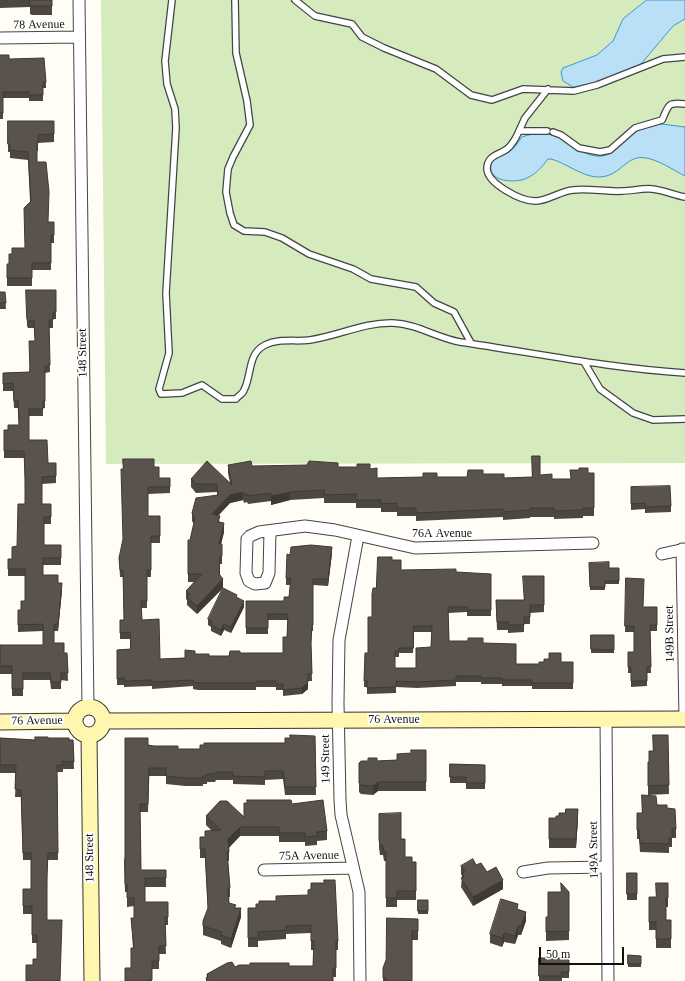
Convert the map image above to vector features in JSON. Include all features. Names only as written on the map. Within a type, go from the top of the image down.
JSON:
[{"type":"street","name":"148 Street","points":[[79,0],[88,706]]},
{"type":"street","name":"78 Avenue","points":[[0,38],[79,37]]},
{"type":"street","name":"76A Avenue","points":[[270,531],[312,526],[415,548],[593,543]]},
{"type":"street","name":"149 Street","points":[[358,536],[339,640],[338,720],[341,814],[358,892],[360,981]]},
{"type":"street","points":[[662,554],[684,549]]},
{"type":"street","name":"149B Street","points":[[684,549],[685,719]]},
{"type":"street","points":[[88,706],[99,710],[103,721],[97,733],[88,735],[78,731],[74,721],[78,711],[88,706]]},
{"type":"street","name":"149A Street","points":[[606,719],[608,981]]},
{"type":"street","name":"76 Avenue","points":[[103,721],[685,719]]},
{"type":"street","name":"76 Avenue","points":[[0,722],[74,721]]},
{"type":"street","name":"148 Street","points":[[88,735],[92,981]]},
{"type":"street","name":"75A Avenue","points":[[264,870],[353,868]]},
{"type":"street","points":[[523,872],[548,868],[607,868]]},
{"type":"lane","points":[[172,0],[165,61],[167,84],[174,109],[176,128],[166,293],[169,353],[160,389],[161,394],[182,393],[202,385],[222,399],[236,399],[244,391],[253,358],[264,346],[277,341],[308,340],[384,323],[418,327],[458,341],[584,362],[645,371],[685,373]]},
{"type":"lane","points":[[235,0],[236,53],[247,101],[250,125],[233,157],[228,170],[226,192],[230,214],[234,225],[244,231],[264,232],[282,238],[310,254],[352,268],[371,279],[416,287],[434,303],[454,312],[471,343]]},
{"type":"lane","points":[[295,0],[315,16],[352,24],[362,37],[384,48],[436,69],[471,96],[492,100],[523,89],[574,91],[598,85],[663,59],[685,57]]},
{"type":"lane","points":[[548,89],[525,118],[514,142],[507,150],[496,154],[489,160],[489,177],[502,188],[523,199],[535,201],[572,190],[622,191],[653,189],[685,197]]},
{"type":"lane","points":[[519,131],[550,131],[561,135],[579,148],[600,152],[610,150],[635,128],[662,120],[669,104],[673,102],[685,104]]},
{"type":"lane","points":[[584,362],[600,389],[633,414],[653,420],[685,419]]},
{"type":"green space","points":[[101,0],[685,0],[685,463],[106,464]]},
{"type":"water","points":[[647,0],[685,0],[685,19],[673,26],[641,64],[619,74],[592,83],[573,87],[563,81],[561,72],[563,68],[597,55],[613,41],[623,19]]},
{"type":"water","points":[[661,124],[685,127],[685,176],[656,161],[646,158],[633,159],[612,174],[597,177],[579,172],[551,159],[548,159],[541,167],[527,178],[516,181],[502,180],[493,174],[491,169],[492,162],[498,156],[510,151],[522,137],[535,134],[549,134],[564,140],[585,153],[603,156],[612,153],[635,132]]},
{"type":"building","points":[[30,0],[52,0],[52,6],[32,6],[30,5]]},
{"type":"building","points":[[0,55],[9,55],[9,59],[44,58],[46,82],[43,82],[43,95],[29,95],[29,92],[3,92],[3,113],[0,113]]},
{"type":"building","points":[[8,121],[54,121],[54,134],[38,135],[37,143],[37,162],[46,162],[49,192],[48,222],[54,222],[54,235],[51,235],[51,263],[32,263],[32,278],[7,278],[7,264],[9,264],[9,254],[12,254],[12,248],[25,248],[24,208],[31,201],[28,152],[10,150],[10,144],[8,144]]},
{"type":"building","points":[[26,290],[56,290],[56,312],[53,312],[53,320],[49,320],[50,365],[45,366],[45,401],[43,401],[43,409],[29,409],[29,440],[47,440],[48,463],[56,463],[56,476],[42,477],[42,504],[51,504],[51,517],[44,517],[44,545],[61,545],[61,558],[43,558],[43,575],[58,575],[58,583],[62,583],[58,624],[54,624],[54,643],[64,643],[64,653],[67,653],[68,673],[61,673],[61,682],[51,682],[50,673],[23,673],[23,689],[12,689],[12,666],[0,666],[0,645],[43,645],[43,624],[18,625],[18,610],[21,610],[21,601],[25,601],[25,569],[8,569],[8,559],[12,559],[12,547],[17,546],[18,504],[25,504],[25,477],[24,451],[4,451],[4,430],[8,430],[8,425],[19,425],[18,401],[14,401],[13,383],[3,384],[3,373],[30,372],[29,341],[35,341],[34,321],[28,321],[27,319]]},
{"type":"building","points":[[0,292],[5,292],[6,303],[0,303]]},
{"type":"building","points":[[532,456],[540,456],[540,475],[552,474],[552,479],[571,479],[570,470],[579,470],[579,468],[588,468],[588,473],[594,473],[594,508],[554,511],[554,508],[530,508],[530,510],[503,512],[503,509],[416,513],[416,508],[397,508],[397,503],[381,504],[381,500],[356,500],[356,494],[324,495],[324,490],[290,492],[271,496],[271,493],[248,496],[243,492],[230,495],[212,514],[220,516],[218,522],[224,523],[219,544],[222,544],[222,556],[220,556],[219,574],[223,579],[197,606],[187,597],[190,594],[186,591],[202,574],[188,574],[188,540],[190,540],[195,518],[192,513],[196,498],[218,495],[217,484],[196,484],[191,479],[207,461],[232,485],[228,465],[251,461],[252,466],[307,465],[309,461],[338,463],[338,467],[357,467],[357,464],[370,464],[370,469],[377,468],[377,478],[423,477],[423,473],[437,473],[437,477],[467,477],[468,470],[483,470],[483,474],[504,474],[504,478],[532,477]]},
{"type":"building","points":[[123,459],[154,459],[154,467],[159,467],[159,478],[170,478],[170,487],[148,487],[148,516],[160,516],[160,536],[151,536],[151,570],[147,570],[147,601],[141,601],[142,620],[159,619],[160,659],[185,658],[185,650],[195,651],[195,654],[209,654],[209,656],[229,656],[230,651],[240,651],[240,653],[283,653],[283,637],[287,637],[288,614],[268,614],[268,628],[246,628],[246,601],[284,601],[284,597],[289,597],[291,578],[286,578],[287,554],[290,555],[291,547],[311,545],[332,547],[328,579],[313,579],[313,625],[311,642],[312,674],[308,674],[308,682],[302,688],[283,690],[283,684],[276,684],[276,681],[256,681],[256,683],[198,683],[193,682],[193,680],[152,682],[152,680],[124,681],[124,678],[117,679],[117,650],[131,649],[130,632],[120,633],[120,620],[124,620],[123,570],[120,570],[119,558],[123,539],[121,469],[123,469]]},
{"type":"building","points":[[670,486],[671,506],[645,507],[645,503],[631,504],[631,487]]},
{"type":"building","points":[[378,557],[392,557],[392,560],[401,560],[401,570],[456,569],[456,572],[491,574],[491,610],[467,610],[467,607],[448,607],[449,641],[468,641],[468,638],[483,638],[483,643],[516,644],[516,664],[539,664],[539,662],[544,662],[544,659],[549,659],[549,653],[561,653],[561,662],[573,662],[573,683],[532,683],[532,680],[502,680],[502,678],[481,678],[481,676],[456,676],[456,680],[417,682],[396,681],[396,687],[367,688],[367,681],[364,681],[365,653],[368,653],[368,617],[372,617],[372,594],[373,588],[376,588]],"holes":[[[414,626],[432,626],[431,647],[416,648],[416,668],[395,668],[395,651],[399,651],[399,648],[413,648]]]},
{"type":"building","points":[[609,562],[609,568],[619,568],[619,581],[605,581],[605,587],[590,587],[589,563]]},
{"type":"building","points":[[523,576],[544,576],[544,605],[530,605],[530,617],[524,617],[524,625],[508,625],[508,622],[497,622],[496,600],[524,600]]},
{"type":"building","points":[[626,578],[644,579],[643,607],[657,607],[657,625],[650,625],[651,667],[647,667],[647,681],[631,681],[631,667],[628,667],[628,652],[634,652],[634,626],[625,626]]},
{"type":"building","points":[[223,588],[237,595],[236,597],[244,601],[231,627],[224,624],[221,630],[211,625],[212,621],[208,619]]},
{"type":"building","points":[[591,635],[614,635],[614,650],[591,649]]},
{"type":"building","points":[[290,735],[315,736],[316,787],[285,787],[283,771],[265,771],[265,777],[233,776],[233,772],[216,772],[215,774],[207,774],[207,776],[203,776],[203,778],[185,778],[166,776],[166,768],[149,768],[148,804],[140,804],[141,870],[166,870],[166,878],[145,878],[145,902],[168,902],[168,917],[165,917],[166,946],[159,946],[159,961],[152,961],[152,980],[125,981],[125,968],[131,968],[131,948],[134,948],[131,918],[134,918],[134,898],[127,898],[127,884],[125,884],[125,738],[148,738],[148,745],[153,746],[178,746],[178,749],[200,749],[200,745],[204,745],[204,743],[285,743],[285,738],[290,738]]},
{"type":"building","points":[[653,735],[668,735],[669,785],[648,786],[649,751],[653,751]]},
{"type":"building","points":[[35,737],[69,738],[69,740],[73,740],[74,762],[62,761],[63,765],[57,765],[58,853],[48,853],[47,920],[62,920],[60,981],[26,981],[26,965],[33,965],[33,959],[37,959],[37,935],[32,935],[32,906],[23,906],[23,889],[31,889],[31,853],[23,853],[21,790],[15,789],[16,765],[0,765],[0,738],[35,740]]},
{"type":"building","points":[[411,750],[426,750],[426,782],[378,782],[373,786],[361,785],[359,783],[359,763],[361,761],[368,761],[368,758],[377,758],[377,761],[397,760],[397,754],[411,753]]},
{"type":"building","points":[[450,764],[485,765],[485,783],[466,783],[466,777],[450,777]]},
{"type":"building","points":[[642,795],[656,796],[657,805],[667,805],[667,808],[675,809],[676,829],[672,829],[672,838],[669,838],[669,844],[640,843],[639,830],[637,830],[637,813],[642,813]]},
{"type":"building","points":[[247,800],[291,800],[292,804],[323,800],[327,831],[317,832],[317,836],[305,837],[305,833],[279,833],[279,827],[240,827],[228,839],[229,852],[227,852],[230,888],[228,888],[229,903],[236,905],[234,908],[241,908],[231,939],[221,935],[222,932],[203,926],[203,921],[208,908],[205,849],[200,849],[200,837],[205,837],[205,831],[221,830],[206,816],[220,801],[227,801],[244,817],[244,803],[247,803]]},
{"type":"building","points":[[566,809],[578,809],[576,839],[549,839],[549,818],[556,818],[556,816],[559,816],[559,813],[565,813]]},
{"type":"building","points":[[401,813],[401,839],[405,839],[405,857],[412,857],[412,862],[416,862],[416,891],[397,891],[397,898],[386,898],[386,852],[384,852],[383,846],[380,846],[379,814]]},
{"type":"building","points":[[473,859],[476,865],[481,863],[487,872],[496,867],[503,880],[473,897],[461,878],[464,877],[462,874],[465,872],[461,866]]},
{"type":"building","points":[[627,873],[637,873],[637,894],[627,894]]},
{"type":"building","points":[[324,880],[335,880],[338,941],[336,941],[336,968],[333,968],[333,981],[207,981],[207,974],[227,963],[232,962],[235,967],[239,965],[250,965],[250,963],[289,963],[289,966],[313,966],[314,941],[311,941],[311,925],[286,926],[286,930],[258,932],[258,938],[248,938],[248,908],[256,908],[256,904],[259,904],[259,901],[276,901],[276,896],[308,895],[308,890],[311,889],[311,883],[324,883]]},
{"type":"building","points":[[561,883],[569,892],[569,931],[546,932],[546,917],[548,917],[548,892],[561,892]]},
{"type":"building","points":[[656,883],[668,883],[666,920],[671,920],[671,939],[656,939],[656,922],[649,922],[649,897],[656,897]]},
{"type":"building","points":[[501,899],[518,904],[517,909],[526,912],[521,926],[518,926],[515,936],[504,933],[502,938],[490,934]]},
{"type":"building","points":[[418,900],[428,900],[428,911],[418,911]]},
{"type":"building","points":[[387,918],[418,919],[418,931],[412,931],[412,981],[386,981],[386,978],[383,978],[383,968],[386,960]]},
{"type":"building","points":[[628,955],[641,956],[641,964],[628,964]]},
{"type":"building","points":[[539,958],[562,958],[569,960],[569,972],[561,972],[562,976],[539,976]]}]
